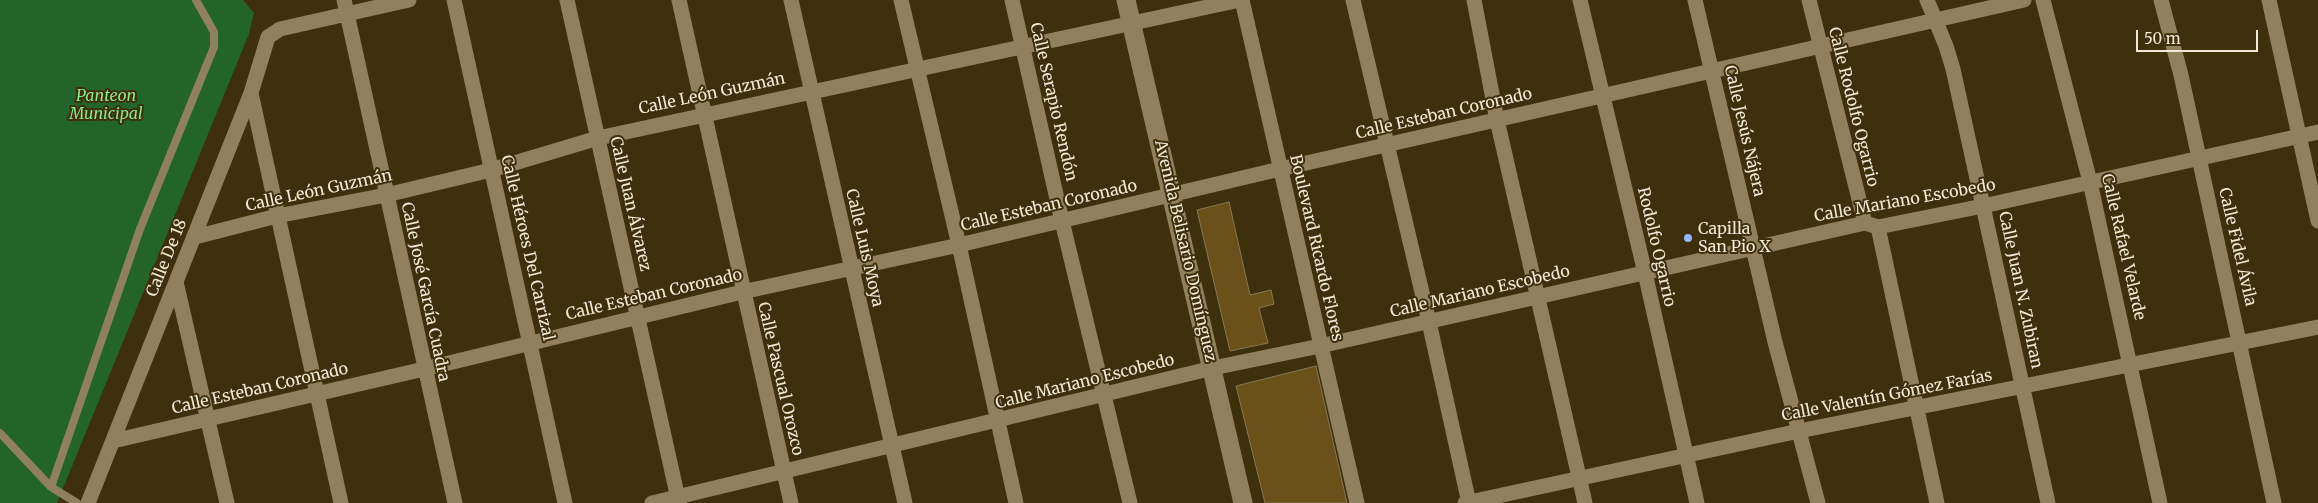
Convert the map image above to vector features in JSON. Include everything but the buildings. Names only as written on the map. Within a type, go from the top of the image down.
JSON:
[{"type":"street","points":[[346,7],[408,0]]},
{"type":"street","name":"Calle Héroes Del Carrizal","points":[[454,0],[565,503]]},
{"type":"street","name":"Calle Juan Álvarez","points":[[567,0],[678,500]]},
{"type":"street","name":"Calle Pascual Orozco","points":[[678,0],[742,292],[791,503]]},
{"type":"street","name":"Calle Luis Moya","points":[[791,0],[850,269],[905,503]]},
{"type":"street","points":[[901,0],[959,245],[1016,503]]},
{"type":"street","name":"Calle Serapio Rendón","points":[[1012,0],[1062,221],[1130,503]]},
{"type":"street","name":"Avenida Belisario Domínguez","points":[[1126,0],[1243,503]]},
{"type":"street","name":"Calle León Guzmán","points":[[195,237],[277,216],[386,195],[491,170],[598,138],[812,90],[1241,0]]},
{"type":"street","name":"Boulevard Ricardo Flores","points":[[1241,0],[1357,503]]},
{"type":"street","points":[[1354,0],[1429,322],[1468,503]]},
{"type":"street","points":[[1474,0],[1497,120],[1585,503]]},
{"type":"street","name":"Rodolfo Ogarrio","points":[[1580,0],[1697,503]]},
{"type":"street","name":"Calle Jesús Nájera","points":[[1696,0],[1775,342],[1818,503]]},
{"type":"street","name":"Calle Rodolfo Ogarrio","points":[[1809,0],[1819,46],[1871,225],[1917,407],[1937,503]]},
{"type":"street","name":"Calle Juan N. Zubiran","points":[[1927,0],[1946,46],[1953,69],[2048,503]]},
{"type":"street","name":"Calle Esteban Coronado","points":[[113,441],[424,369],[742,292],[959,245],[1280,169],[2024,0]]},
{"type":"street","name":"Calle Rafael Velarde","points":[[2043,0],[2090,182],[2132,366],[2160,503]]},
{"type":"street","name":"Calle Fidel Ávila","points":[[2161,0],[2182,75],[2274,503]]},
{"type":"street","points":[[2269,0],[2301,136],[2318,221]]},
{"type":"street","name":"Calle De 18","points":[[88,503],[251,93],[266,41],[274,31],[346,7]]},
{"type":"street","name":"Calle José García Cuadra","points":[[346,7],[424,369],[455,503]]},
{"type":"street","points":[[251,93],[341,503]]},
{"type":"street","name":"Calle Mariano Escobedo","points":[[652,503],[678,500],[784,471],[1213,368],[1429,322],[1753,249],[1871,225],[1983,206],[2318,132]]},
{"type":"street","points":[[176,282],[227,503]]},
{"type":"street","name":"Calle Valentín Gómez Farías","points":[[1468,503],[1580,477],[1799,431],[2132,366],[2318,327]]},
{"type":"lane","points":[[51,487],[140,229],[214,47],[214,32],[196,0]]},
{"type":"lane","points":[[0,433],[51,487],[77,503]]},
{"type":"green space","name":"Panteon Municipal","points":[[0,0],[243,0],[254,13],[249,34],[57,503],[0,503]]},
{"type":"place","name":"Capilla San Pio X","points":[[1688,238]]}]
